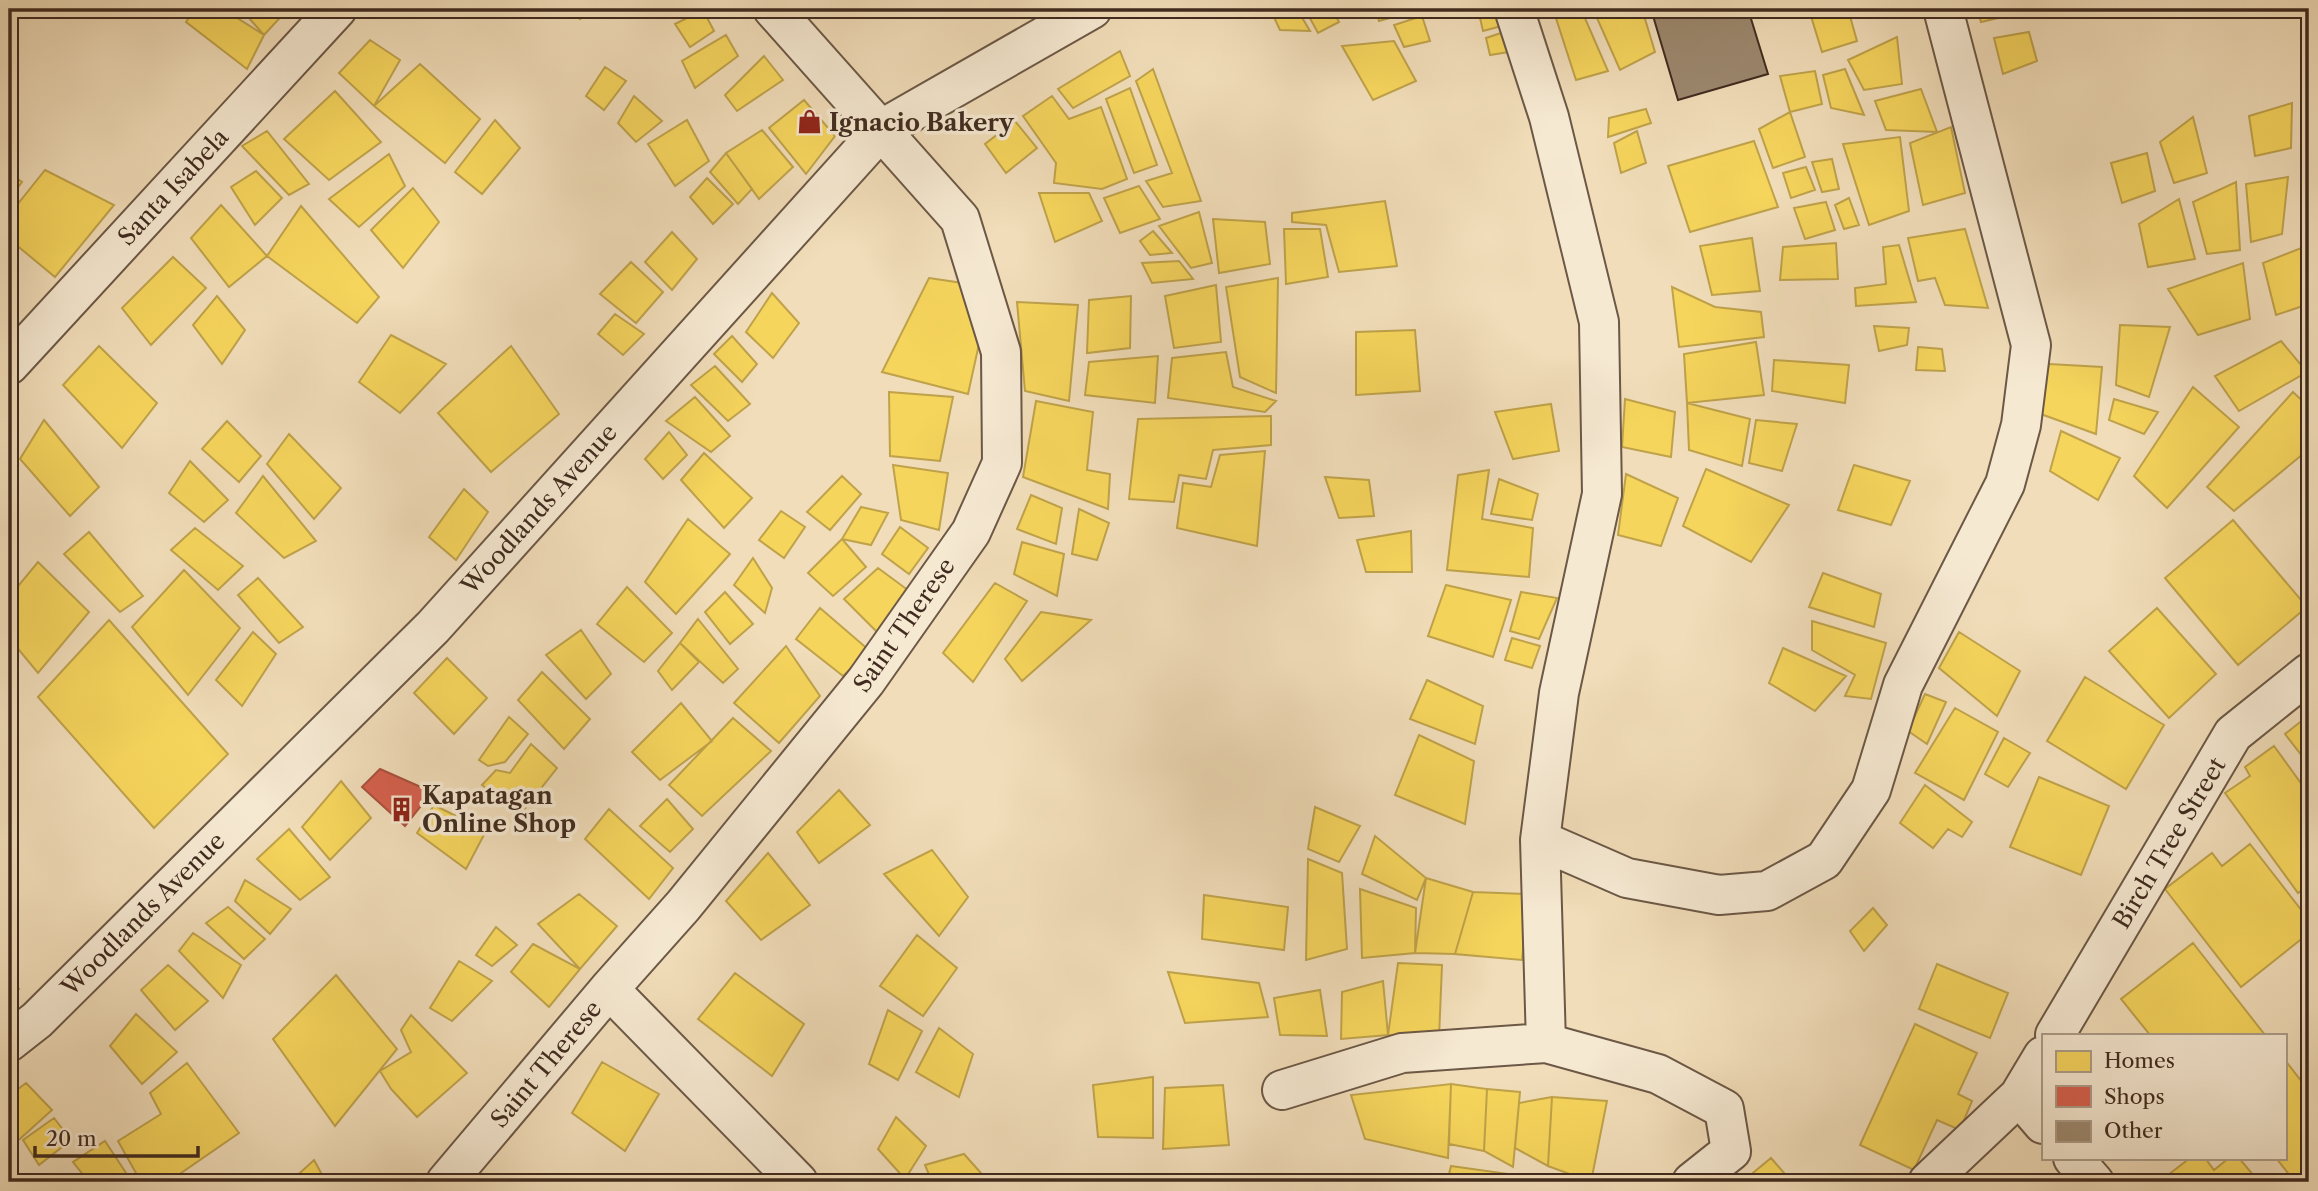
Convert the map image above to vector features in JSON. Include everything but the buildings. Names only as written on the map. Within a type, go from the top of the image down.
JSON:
[{"type":"street","name":"Santa Isabela","points":[[9,365],[337,9]]},
{"type":"street","name":"Saint Therese","points":[[446,1182],[683,906],[866,681],[971,531],[1002,463],[1001,352],[960,219],[773,9]]},
{"type":"street","name":"Woodlands Avenue","points":[[9,1042],[37,1020],[433,627],[882,129],[1092,9]]},
{"type":"street","points":[[1514,9],[1549,117],[1599,322],[1602,494],[1559,693],[1540,839],[1546,1043]]},
{"type":"street","points":[[1540,839],[1627,878],[1719,895],[1767,891],[1824,860],[1871,790],[1903,685],[2005,484],[2021,425],[2031,345],[1943,9]]},
{"type":"street","name":"Birch Tree Street","points":[[2056,1034],[2233,734],[2309,673]]},
{"type":"street","points":[[609,989],[798,1182]]},
{"type":"street","points":[[1282,1090],[1402,1053],[1546,1043],[1658,1074],[1724,1109],[1731,1151],[1692,1182]]},
{"type":"street","points":[[1928,1182],[2031,1110],[2042,1060]]},
{"type":"street","points":[[2075,1160],[2094,1182]]},
{"type":"place","name":"Ignacio Bakery","points":[[809,122]]},
{"type":"place","name":"Kapatagan Online Shop","points":[[402,809]]}]
